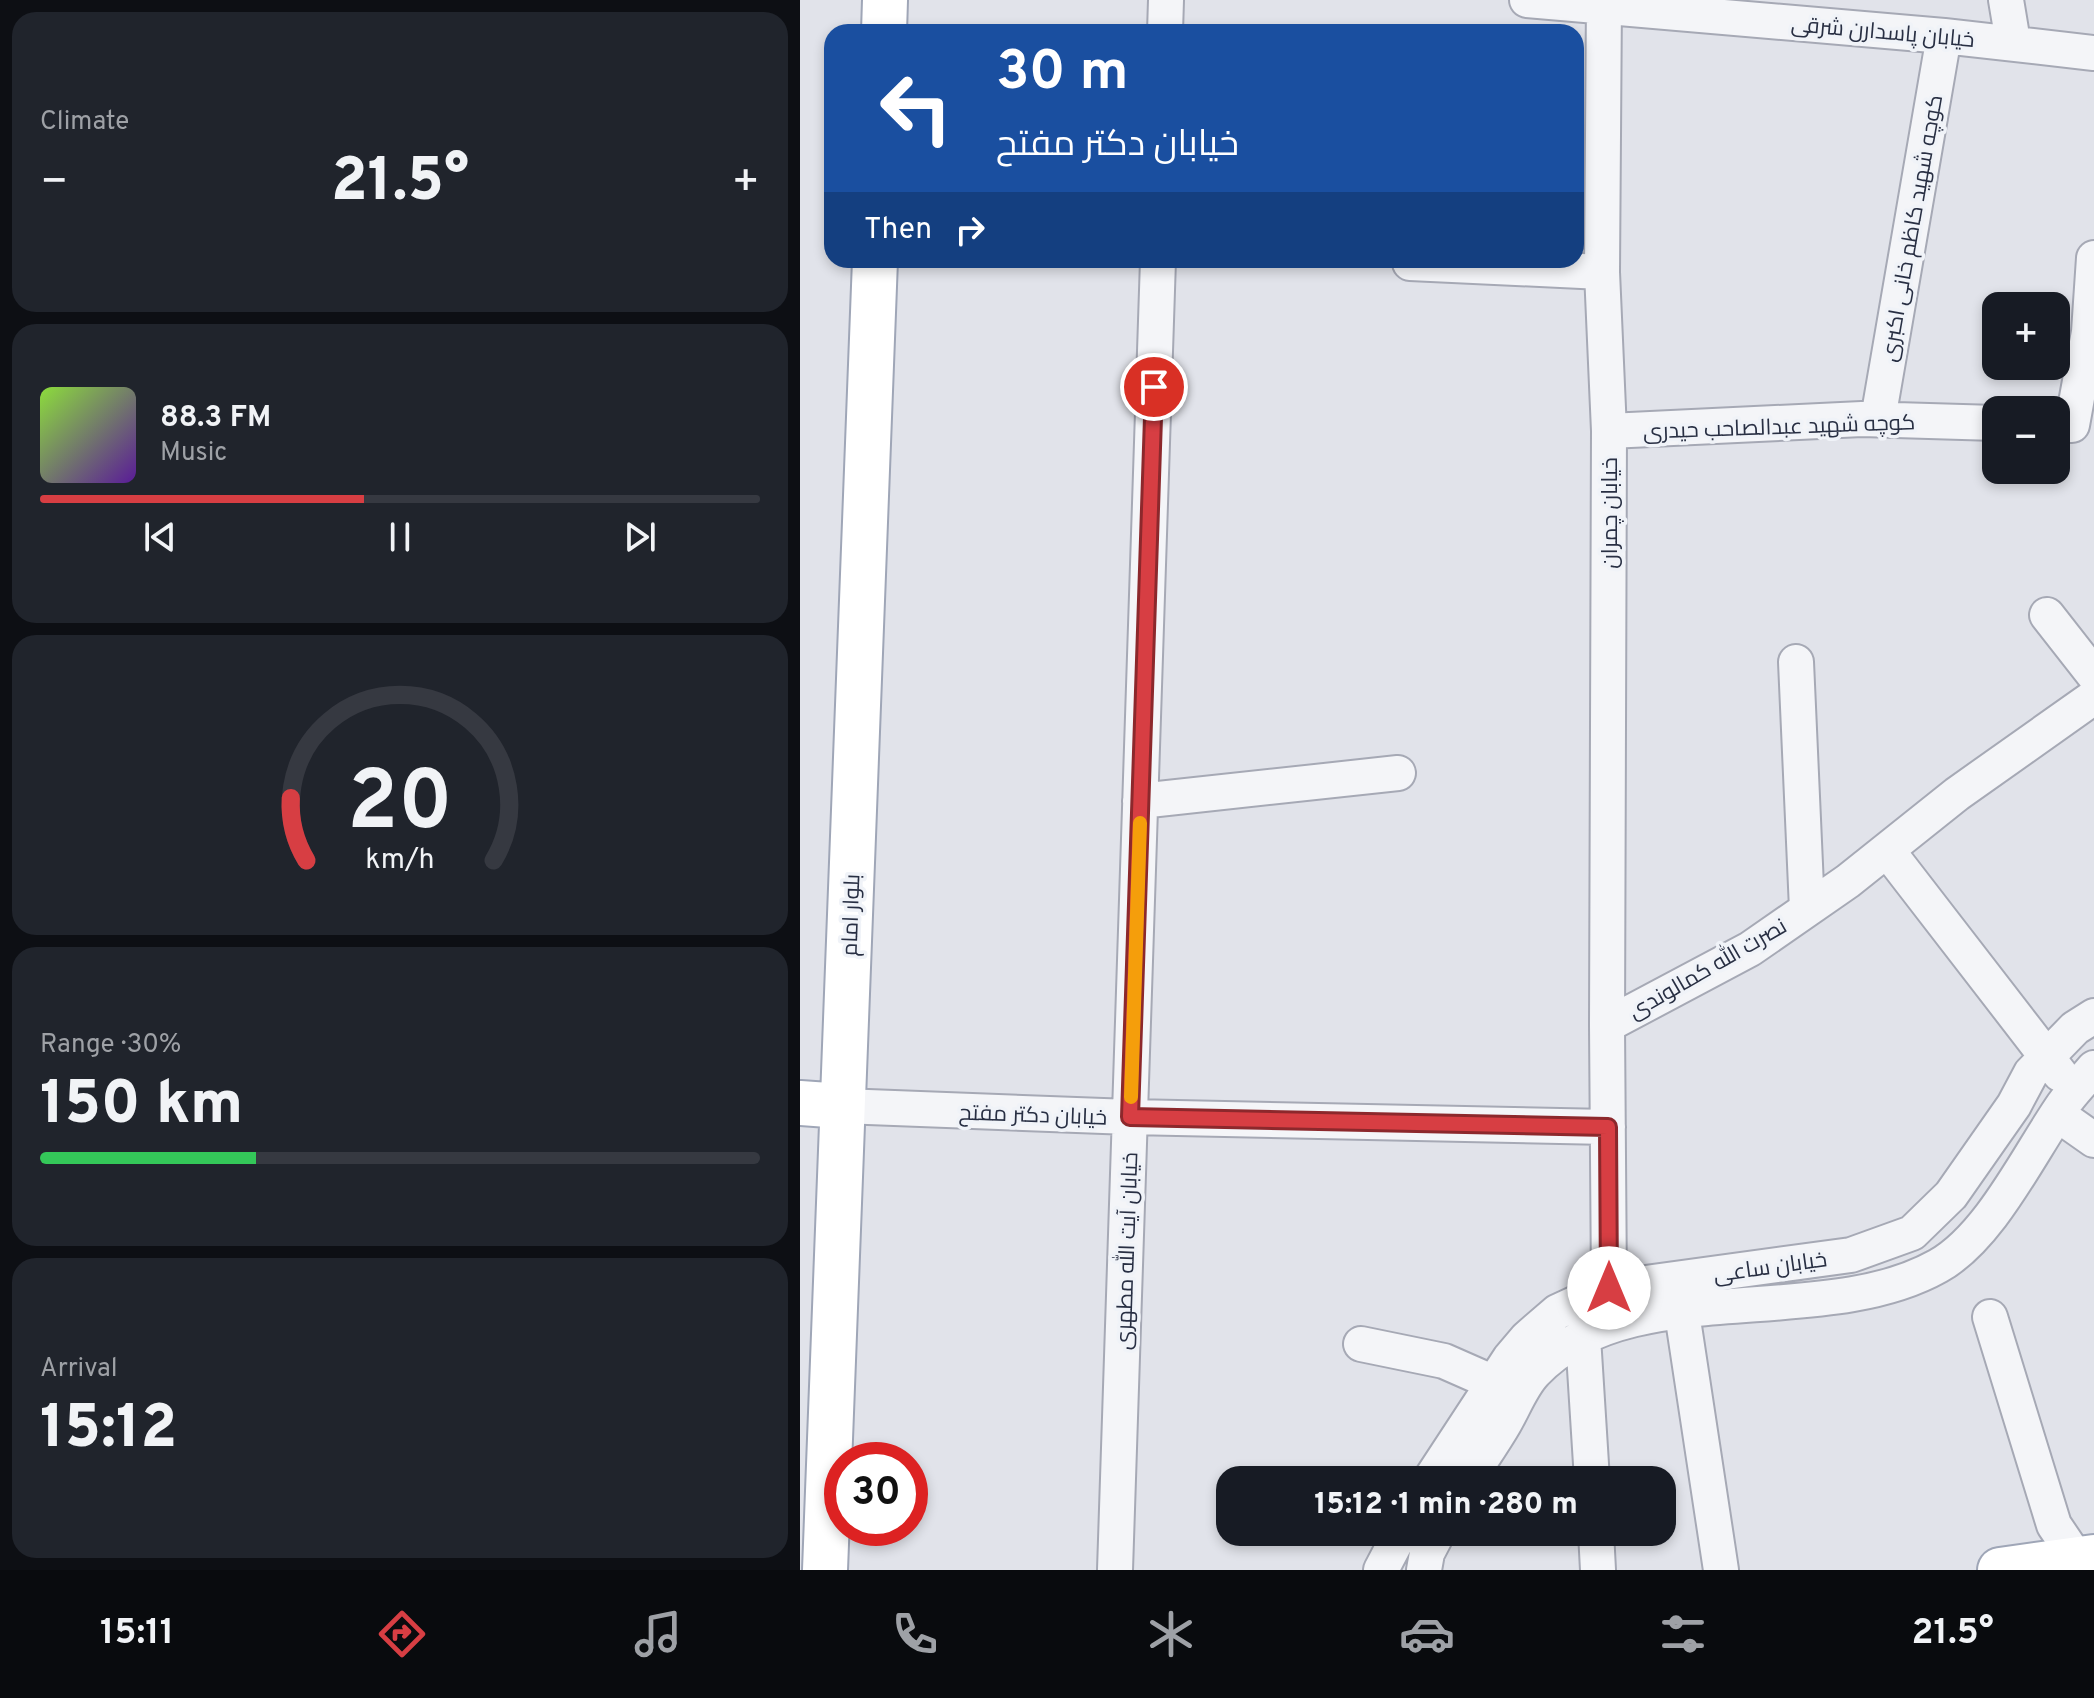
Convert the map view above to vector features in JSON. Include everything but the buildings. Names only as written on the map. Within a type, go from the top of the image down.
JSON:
[{"type":"main road","points":[[884,24],[885,0]]},
{"type":"main road","name":"بلوار امام","points":[[825,1570],[821,1105],[874,268]]},
{"type":"main road","points":[[2000,1570],[2086,1558]]},
{"type":"street","points":[[1165,24],[1166,0]]},
{"type":"street","name":"خیابان پاسدارن شرقی","points":[[1527,0],[1604,3],[2013,42],[2094,53]]},
{"type":"street","points":[[2006,0],[2013,42]]},
{"type":"street","name":"خیابان چمران","points":[[1604,3],[1602,272],[1609,431],[1607,1025]]},
{"type":"street","name":"کوچه شهید کاظم خانی اکبری","points":[[1878,419],[1944,36]]},
{"type":"street","points":[[2074,425],[2089,332],[2094,258]]},
{"type":"street","name":"خیابان آیت الله مطهری","points":[[1115,1570],[1158,268]]},
{"type":"street","points":[[1517,268],[1602,272]]},
{"type":"street","name":"کوچه شهید عبدالصاحب حیدری","points":[[1609,431],[1878,419],[1982,423]]},
{"type":"street","points":[[2047,615],[2094,675]]},
{"type":"street","points":[[1796,662],[1807,909]]},
{"type":"street","name":"نصرت الله کمالوندی","points":[[1609,1288],[1607,1025],[1750,949],[1887,850],[1957,794],[2094,697]]},
{"type":"street","points":[[1140,801],[1398,773]]},
{"type":"street","points":[[1887,850],[2075,1091],[2094,1140]]},
{"type":"street","name":"خیابان ساعی","points":[[1439,1466],[1527,1338],[1557,1312],[1609,1288],[1851,1255],[1912,1233],[1951,1195],[2014,1105],[2031,1073],[2075,1028],[2094,1016]]},
{"type":"street","name":"خیابان ساعی","points":[[1476,1466],[1532,1374],[1562,1347],[1606,1327],[1652,1315],[1879,1289],[1937,1268],[1966,1248],[2075,1091]]},
{"type":"street","name":"خیابان دکتر مفتح","points":[[821,1105],[1130,1117],[1608,1127]]},
{"type":"street","points":[[1682,1313],[1721,1570]]},
{"type":"street","points":[[1990,1317],[2054,1525],[2086,1558]]},
{"type":"street","points":[[1583,1337],[1591,1466]]},
{"type":"street","points":[[1361,1344],[1444,1361],[1494,1383]]},
{"type":"street","points":[[1381,1570],[1394,1546]]},
{"type":"street","points":[[1424,1570],[1431,1546]]},
{"type":"street","points":[[1597,1546],[1598,1570]]},
{"type":"slow traffic","points":[[1131,1097],[1140,823]]},
{"type":"route","points":[[1154,387],[1130,1117],[1608,1127],[1609,1288]]}]
